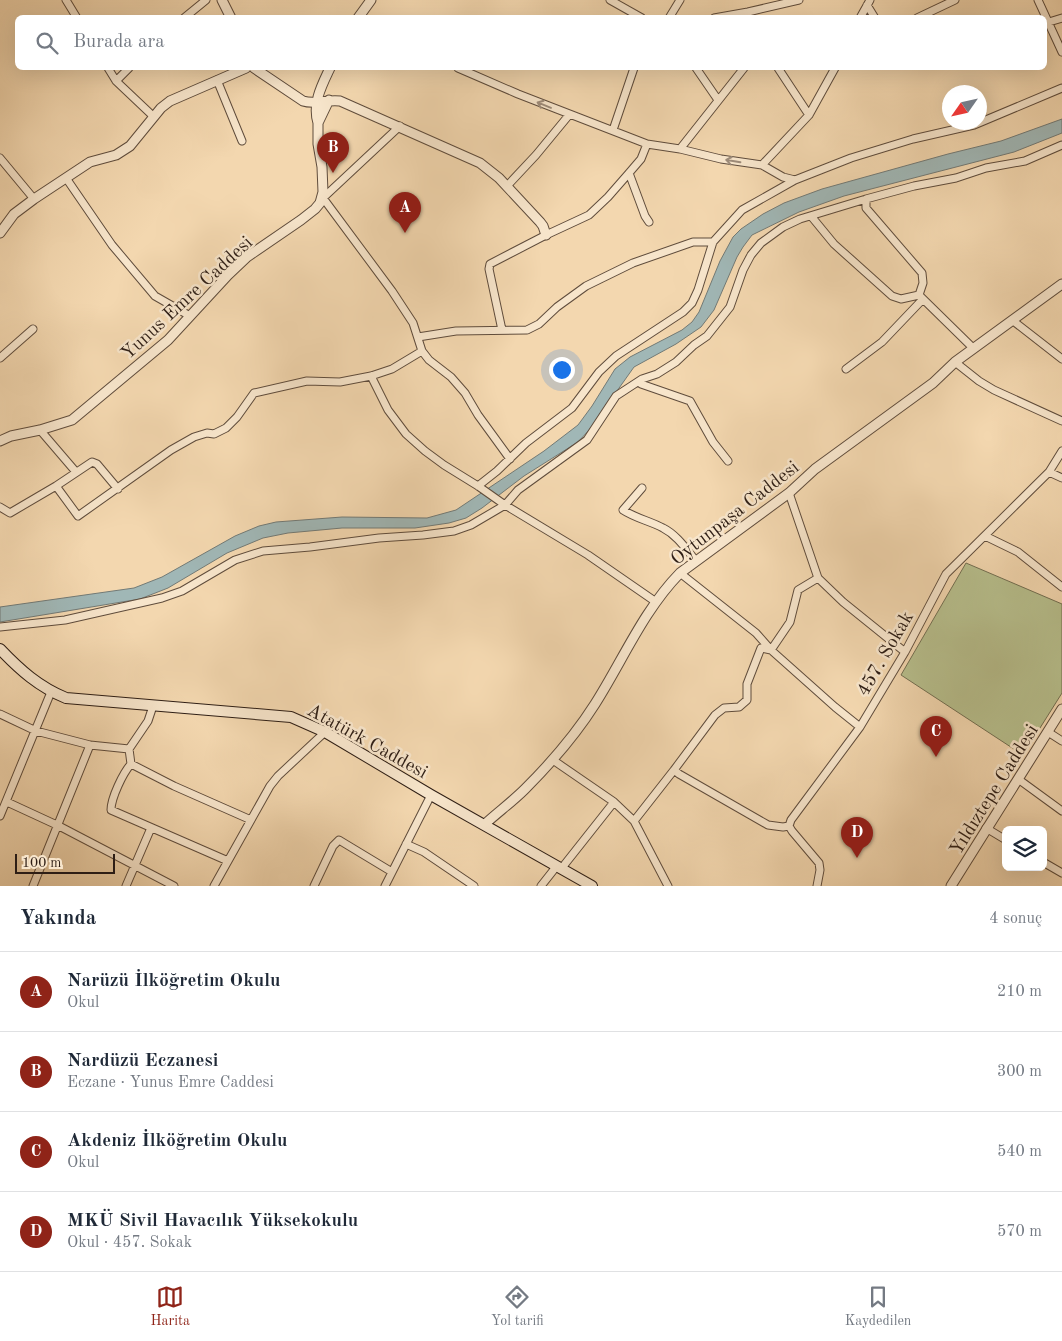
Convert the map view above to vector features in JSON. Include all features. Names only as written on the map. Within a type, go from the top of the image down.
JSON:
[{"type":"main road","name":"Atatürk Caddesi","points":[[0,649],[28,677],[51,692],[66,698],[291,717],[325,732],[431,795],[592,886]]},
{"type":"street","points":[[66,0],[75,15]]},
{"type":"street","points":[[188,15],[206,0]]},
{"type":"street","points":[[222,0],[230,15]]},
{"type":"street","points":[[360,15],[371,0]]},
{"type":"street","points":[[610,0],[637,15]]},
{"type":"street","points":[[671,15],[680,0]]},
{"type":"street","points":[[749,15],[799,0]]},
{"type":"street","points":[[923,15],[954,0]]},
{"type":"street","points":[[1038,0],[1046,15]]},
{"type":"street","points":[[862,15],[868,2]]},
{"type":"street","points":[[868,2],[874,15]]},
{"type":"street","points":[[1047,18],[1062,52]]},
{"type":"street","points":[[1049,22],[1062,18]]},
{"type":"street","points":[[109,70],[116,81],[154,116]]},
{"type":"street","points":[[116,81],[127,70]]},
{"type":"street","points":[[0,233],[14,214],[34,199],[90,162],[116,155],[124,150],[135,141],[154,116],[170,101],[241,70]]},
{"type":"street","points":[[257,70],[303,101],[310,103],[329,100],[340,101],[474,160],[489,169],[507,186],[543,226],[546,234]]},
{"type":"street","points":[[329,70],[316,102],[318,144],[324,180],[323,198],[392,291],[413,323],[422,351],[429,360],[451,377],[465,393],[478,415],[510,459]]},
{"type":"street","points":[[463,70],[569,115],[648,144],[680,149],[721,159],[762,165],[795,180]]},
{"type":"street","points":[[614,130],[633,70]]},
{"type":"street","points":[[697,70],[718,100]]},
{"type":"street","points":[[680,149],[742,70]]},
{"type":"street","points":[[779,70],[808,115]]},
{"type":"street","points":[[762,165],[808,115],[834,70]]},
{"type":"street","points":[[217,80],[242,141]]},
{"type":"street","points":[[478,486],[510,459],[526,442],[572,408],[599,372],[616,356],[683,312],[692,303],[713,242],[742,210],[795,180],[851,158],[913,139],[974,125],[1062,88]]},
{"type":"street","points":[[318,123],[329,100]]},
{"type":"street","points":[[507,186],[569,115]]},
{"type":"street","points":[[323,198],[400,126]]},
{"type":"street","points":[[502,330],[489,269],[490,264],[546,234],[589,215],[608,197],[641,159],[648,144]]},
{"type":"street","points":[[0,627],[65,620],[162,598],[182,590],[235,560],[262,551],[379,538],[423,536],[454,531],[471,525],[505,505],[518,490],[587,440],[616,396],[642,379],[657,374],[676,362],[694,345],[708,336],[730,307],[743,270],[751,255],[761,243],[783,227],[800,219],[866,199],[914,186],[956,178],[986,168],[1025,161],[1062,145]]},
{"type":"street","points":[[0,158],[34,199]]},
{"type":"street","points":[[629,173],[645,216],[650,222]]},
{"type":"street","points":[[66,178],[112,245],[155,296],[190,316]]},
{"type":"street","name":"Yunus Emre Caddesi","points":[[0,441],[11,436],[40,430],[72,420],[153,353],[238,264],[308,215],[323,198]]},
{"type":"street","points":[[846,369],[882,342],[921,297],[923,283],[922,273],[866,208],[866,199]]},
{"type":"street","points":[[811,216],[834,244],[892,296],[902,299],[921,297]]},
{"type":"street","points":[[418,337],[456,331],[527,330],[539,324],[557,307],[586,286],[633,263],[693,242],[713,242]]},
{"type":"street","name":"Oytunpaşa Caddesi","points":[[485,824],[524,790],[553,760],[594,705],[656,602],[680,573],[789,493],[815,469],[932,383],[973,348],[1062,284]]},
{"type":"street","points":[[921,297],[973,348]]},
{"type":"street","points":[[1012,320],[1062,359]]},
{"type":"street","points":[[0,358],[33,329]]},
{"type":"street","points":[[56,486],[78,516],[171,450],[194,437],[214,434],[226,428],[237,417],[254,393],[307,381],[340,382],[371,376],[392,369],[422,351]]},
{"type":"street","points":[[955,362],[994,390],[1062,421]]},
{"type":"street","points":[[371,376],[388,410],[406,434],[444,465],[505,505],[588,555],[656,602]]},
{"type":"street","points":[[642,379],[641,384],[649,388],[690,401],[713,442],[728,461]]},
{"type":"street","points":[[40,430],[76,472]]},
{"type":"street","name":"457. Sokak","points":[[789,826],[794,815],[811,795],[860,727],[905,652],[946,574],[1049,472],[1062,451]]},
{"type":"street","points":[[0,507],[10,513],[92,462],[97,464],[118,489]]},
{"type":"street","points":[[1049,472],[1062,478]]},
{"type":"street","points":[[642,488],[623,510],[633,517],[662,527],[674,535],[696,561]]},
{"type":"street","points":[[789,493],[818,578],[876,630],[905,652]]},
{"type":"street","points":[[985,536],[1018,552],[1062,587]]},
{"type":"street","points":[[680,573],[756,632],[771,650],[860,727]]},
{"type":"street","points":[[771,650],[790,622],[798,590],[818,578]]},
{"type":"street","points":[[634,822],[715,715],[724,708],[739,707],[747,700],[747,684],[762,648],[771,650]]},
{"type":"street","points":[[0,816],[51,692]]},
{"type":"street","points":[[132,764],[129,749],[148,721],[153,706]]},
{"type":"street","name":"Yıldıztepe Caddesi","points":[[951,886],[1062,709]]},
{"type":"street","points":[[0,714],[36,731],[90,746],[129,749]]},
{"type":"street","points":[[214,886],[265,794],[278,776],[325,732]]},
{"type":"street","points":[[1048,732],[1062,741]]},
{"type":"street","points":[[33,886],[90,746]]},
{"type":"street","points":[[553,760],[614,802],[634,822],[668,886]]},
{"type":"street","points":[[132,764],[174,786],[251,820]]},
{"type":"street","points":[[132,764],[127,769],[111,803],[112,810],[228,861]]},
{"type":"street","points":[[674,770],[768,825],[789,826],[819,863],[820,870],[817,886]]},
{"type":"street","points":[[1018,779],[1062,810]]},
{"type":"street","points":[[385,886],[431,795]]},
{"type":"street","points":[[7,802],[59,826],[174,886]]},
{"type":"street","points":[[541,886],[614,802]]},
{"type":"street","points":[[126,886],[151,828]]},
{"type":"street","points":[[986,828],[1002,838]]},
{"type":"street","points":[[316,885],[333,846],[339,840],[392,872]]},
{"type":"street","points":[[406,844],[424,852],[474,886]]},
{"type":"street","points":[[1047,864],[1062,873]]},
{"type":"green space","points":[[966,563],[1062,604],[1062,693],[1023,755],[901,675]]},
{"type":"water","points":[[1062,119],[1062,133],[1014,152],[844,196],[799,212],[752,235],[737,257],[714,310],[701,327],[676,344],[634,367],[590,429],[578,442],[524,476],[466,518],[449,523],[415,528],[342,528],[288,533],[263,538],[227,553],[168,588],[140,599],[0,622],[0,607],[134,588],[162,577],[235,536],[259,526],[276,522],[342,517],[427,518],[456,510],[544,451],[578,425],[615,369],[630,357],[682,330],[692,322],[699,312],[720,261],[733,237],[763,214],[784,203],[822,189],[1001,141]]},
{"type":"place","name":"Nardüzü Eczanesi","points":[[333,173]]},
{"type":"place","name":"Narüzü İlköğretim Okulu","points":[[405,233]]},
{"type":"place","name":"Akdeniz İlköğretim Okulu","points":[[936,757]]},
{"type":"place","name":"MKÜ Sivil Havacılık Yüksekokulu","points":[[857,858]]}]
